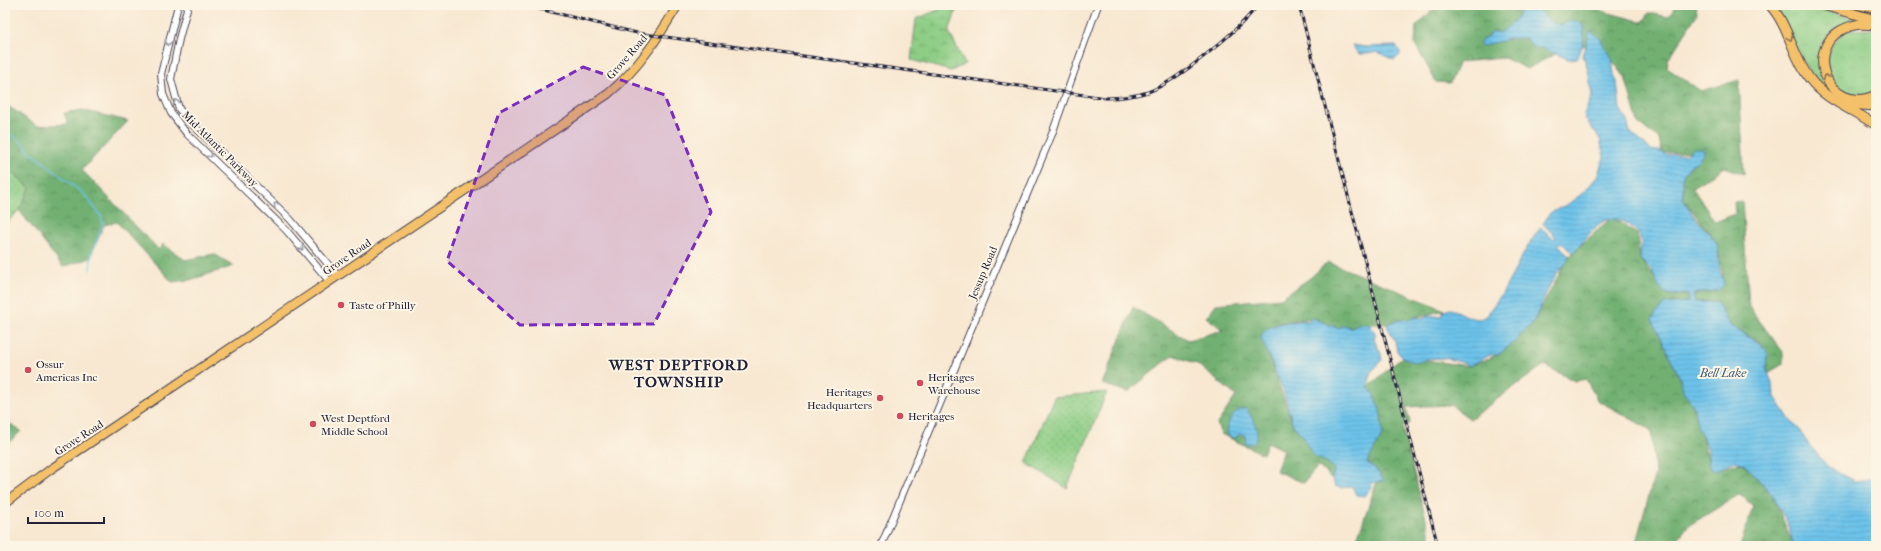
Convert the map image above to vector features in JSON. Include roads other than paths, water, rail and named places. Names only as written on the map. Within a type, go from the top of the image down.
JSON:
[{"type":"highway","points":[[1770,5],[1783,23],[1809,78],[1827,95],[1876,125]]},
{"type":"highway","points":[[1823,5],[1876,20]]},
{"type":"highway","points":[[1860,5],[1876,9]]},
{"type":"highway","points":[[1876,24],[1856,24],[1844,28],[1833,36],[1823,52],[1822,65],[1828,82],[1843,95],[1862,99],[1876,95]]},
{"type":"highway","points":[[1842,104],[1868,107],[1876,106]]},
{"type":"main road","name":"Grove Road","points":[[5,503],[51,469],[608,94],[630,74],[648,52],[678,5]]},
{"type":"street","name":"Mid Atlantic Parkway","points":[[178,5],[161,74],[163,94],[171,113],[187,134],[286,230],[330,282]]},
{"type":"street","name":"Mid Atlantic Parkway","points":[[188,5],[171,79],[179,108],[195,127],[290,219],[338,276]]},
{"type":"street","name":"Jessup Road","points":[[881,546],[1052,134],[1098,5]]},
{"type":"water","points":[[1529,5],[1534,5],[1554,23],[1563,25],[1571,20],[1582,24],[1584,36],[1578,57],[1571,60],[1541,48],[1538,49],[1532,46],[1526,38],[1508,39],[1483,46],[1480,45],[1480,41],[1494,32],[1500,33],[1514,21],[1523,8]]},
{"type":"water","name":"Bell Lake","points":[[1590,31],[1598,36],[1612,58],[1614,75],[1617,82],[1620,109],[1626,118],[1630,132],[1651,150],[1659,151],[1667,155],[1686,155],[1694,148],[1705,151],[1699,160],[1691,165],[1683,175],[1683,199],[1693,215],[1717,243],[1720,271],[1724,281],[1723,286],[1719,290],[1694,294],[1694,302],[1716,302],[1731,326],[1764,347],[1767,354],[1766,368],[1773,385],[1774,395],[1792,423],[1798,428],[1807,442],[1828,467],[1855,481],[1876,478],[1876,546],[1793,546],[1789,526],[1772,494],[1744,464],[1735,461],[1716,470],[1711,469],[1708,463],[1708,449],[1698,428],[1693,405],[1684,393],[1680,378],[1652,319],[1664,304],[1688,302],[1688,294],[1670,295],[1658,286],[1652,271],[1640,259],[1640,236],[1628,224],[1610,219],[1603,222],[1596,226],[1579,247],[1572,253],[1561,242],[1558,244],[1569,256],[1566,263],[1557,273],[1550,285],[1533,323],[1521,334],[1518,339],[1498,355],[1490,355],[1469,366],[1461,362],[1443,358],[1427,359],[1416,363],[1402,357],[1397,351],[1395,341],[1387,326],[1390,323],[1417,317],[1422,319],[1429,315],[1441,317],[1442,312],[1449,309],[1478,319],[1488,315],[1502,294],[1529,244],[1541,227],[1553,239],[1556,237],[1543,224],[1550,213],[1570,203],[1584,192],[1597,177],[1604,157],[1600,139],[1586,120],[1584,114],[1592,96],[1588,69],[1583,56]]},
{"type":"water","points":[[1352,45],[1366,47],[1396,46],[1400,50],[1400,55],[1394,60],[1377,52],[1359,54]]},
{"type":"water","points":[[1312,318],[1338,328],[1345,325],[1350,328],[1358,324],[1369,324],[1376,334],[1374,339],[1381,354],[1382,361],[1371,372],[1368,388],[1373,393],[1380,410],[1383,433],[1367,463],[1374,467],[1384,481],[1371,483],[1372,487],[1364,496],[1356,495],[1352,486],[1341,488],[1335,486],[1332,479],[1334,470],[1327,462],[1317,458],[1311,452],[1303,436],[1293,425],[1283,390],[1261,338],[1267,329],[1273,326],[1296,321],[1308,321]]},
{"type":"water","points":[[1246,409],[1255,424],[1257,435],[1256,440],[1252,443],[1246,444],[1245,435],[1240,434],[1234,439],[1228,435],[1230,420],[1237,411]]},
{"type":"waterway","points":[[5,131],[20,141],[30,152],[84,194],[101,216],[103,225],[92,252],[90,270]]},
{"type":"waterway","points":[[5,427],[11,434],[5,441]]},
{"type":"railway","points":[[523,5],[637,33],[1106,98],[1138,95],[1161,86],[1191,66],[1223,41],[1258,5]]},
{"type":"railway","points":[[1299,5],[1438,546]]},
{"type":"place","name":"Taste of Philly","points":[[341,305]]},
{"type":"place","name":"Ossur Americas Inc","points":[[28,370]]},
{"type":"place","name":"Heritages Warehouse","points":[[920,383]]},
{"type":"place","name":"Heritages Headquarters","points":[[880,398]]},
{"type":"place","name":"Heritages","points":[[900,416]]},
{"type":"place","name":"West Deptford Middle School","points":[[313,424]]},
{"type":"district","name":"WEST DEPTFORD TOWNSHIP","points":[[679,374]]}]
